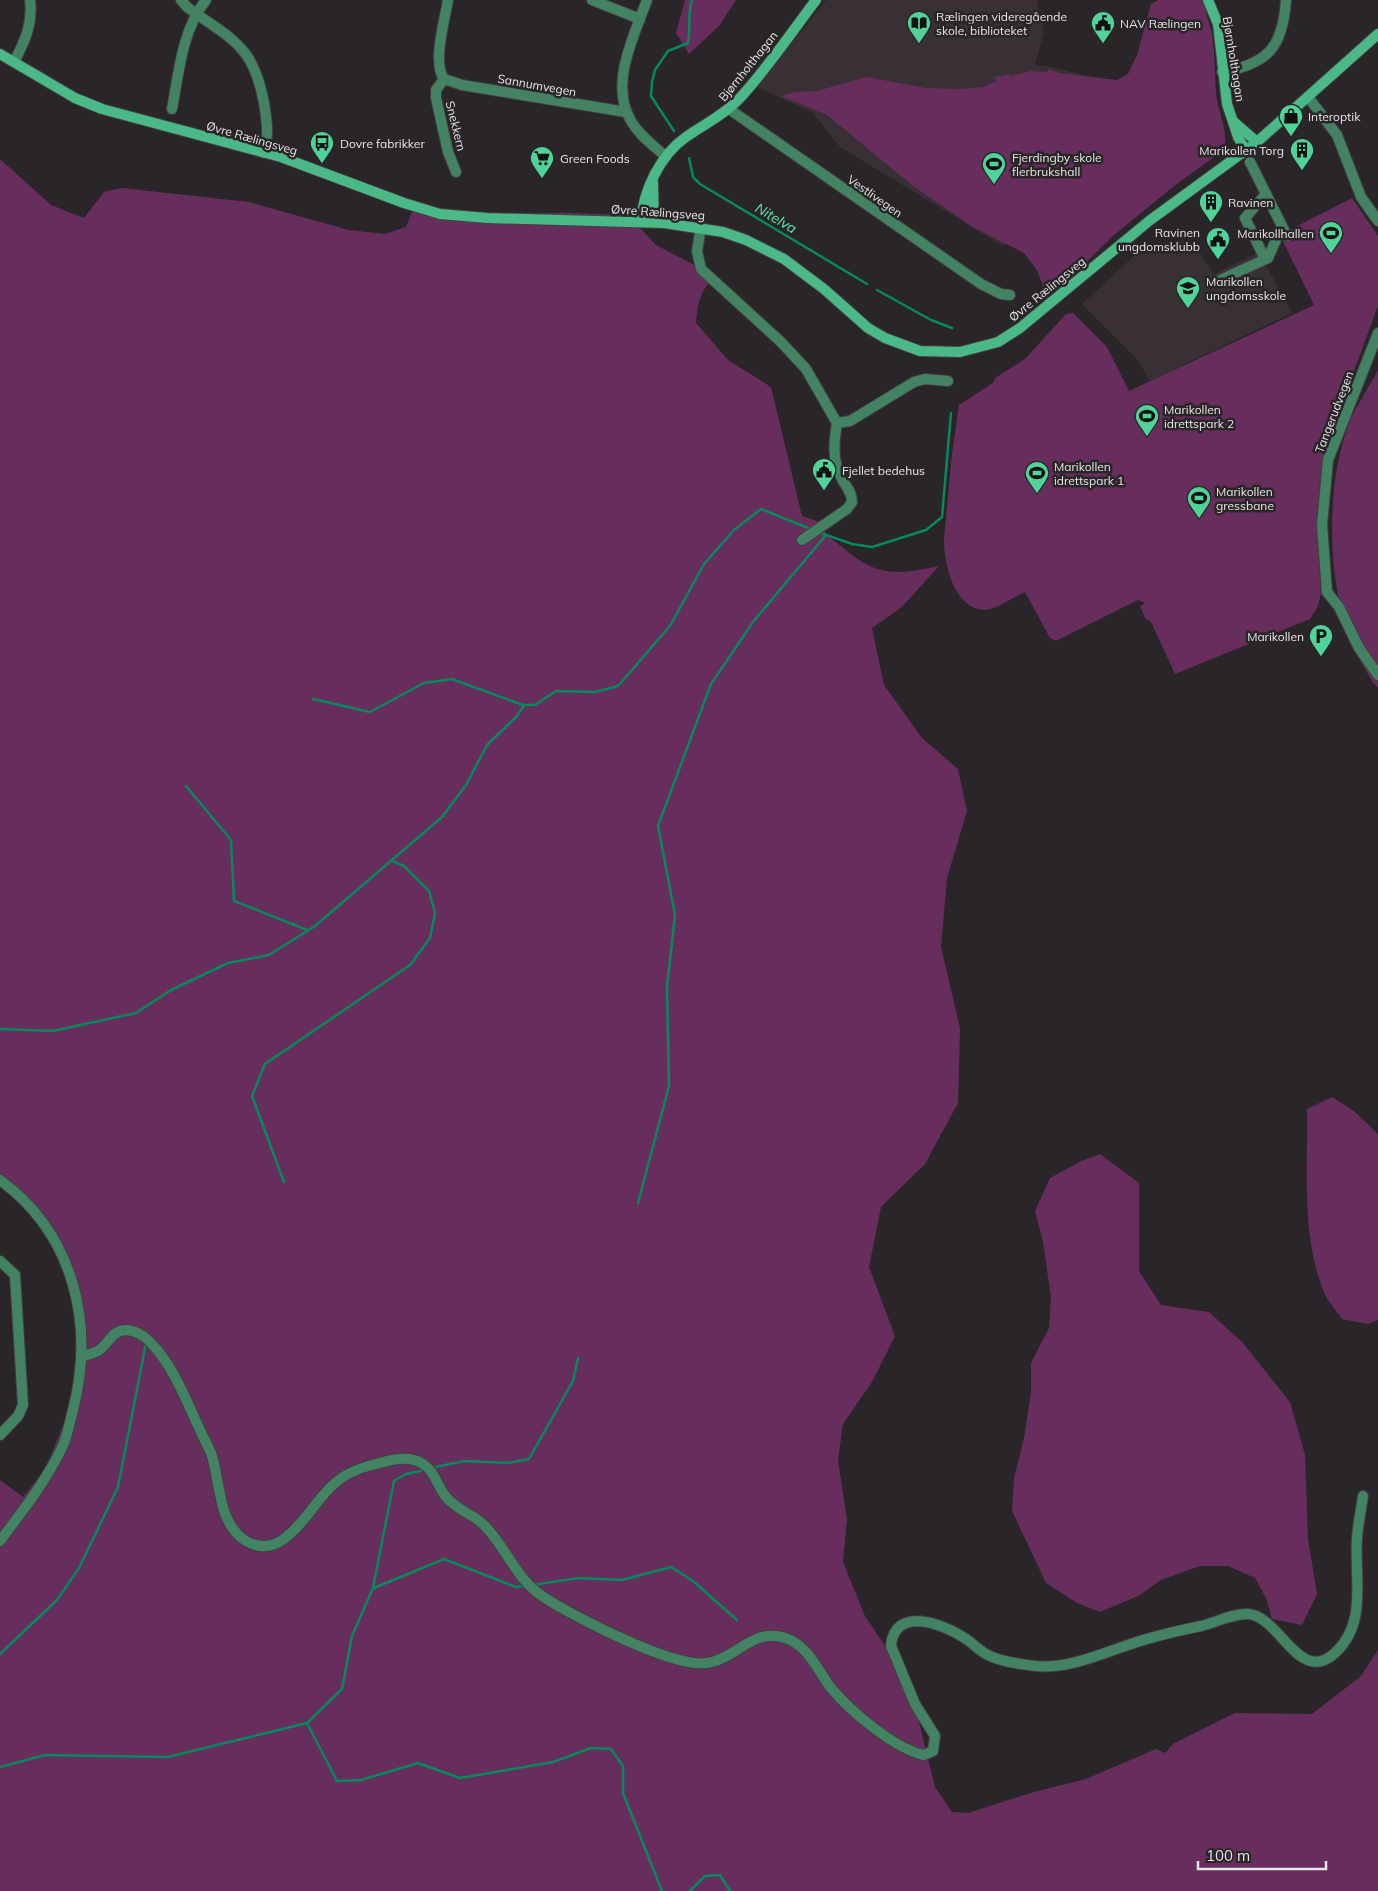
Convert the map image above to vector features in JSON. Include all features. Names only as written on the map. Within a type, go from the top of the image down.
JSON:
[{"type":"main road","name":"Bjørnholthagan","points":[[641,222],[644,197],[666,156],[686,137],[714,121],[729,109],[754,82],[816,0]]},
{"type":"main road","name":"Bjørnholthagan","points":[[1208,0],[1218,24],[1225,98],[1238,136],[1246,151]]},
{"type":"main road","name":"Øvre Rælingsveg","points":[[0,54],[76,98],[102,110],[264,153],[409,205],[440,214],[487,218],[654,222],[702,227],[746,240],[784,259],[824,289],[868,328],[885,338],[920,350],[960,352],[993,344],[1020,328],[1149,221],[1257,142],[1378,34]]},
{"type":"main road","name":"Bjørnholthagan","points":[[1234,122],[1257,142]]},
{"type":"main road","points":[[653,182],[654,222]]},
{"type":"street","points":[[14,62],[27,37],[31,18],[30,0]]},
{"type":"street","points":[[181,0],[196,14],[235,41],[254,64],[268,125],[264,153]]},
{"type":"street","points":[[172,109],[188,30],[206,0]]},
{"type":"street","name":"Snekkern","points":[[448,0],[440,55],[440,72],[444,79],[436,90],[436,98],[448,152],[456,172]]},
{"type":"street","points":[[592,0],[640,19]]},
{"type":"street","points":[[647,0],[623,74],[622,92],[626,112],[636,128],[666,156]]},
{"type":"street","points":[[1222,72],[1245,68],[1257,63],[1268,53],[1281,34],[1286,0]]},
{"type":"street","name":"Sannumvegen","points":[[444,79],[462,85],[626,112]]},
{"type":"street","points":[[1308,97],[1337,135],[1361,197],[1378,221]]},
{"type":"street","name":"Vestlivegen","points":[[729,109],[981,284],[1001,294],[1010,295]]},
{"type":"street","points":[[1216,282],[1268,258],[1287,231],[1250,162]]},
{"type":"street","points":[[1265,259],[1245,218],[1266,194]]},
{"type":"street","points":[[702,227],[697,251],[700,269],[781,342],[806,369],[838,423],[835,437],[836,464],[849,489],[852,502],[847,509],[802,540]]},
{"type":"street","name":"Tangerudvegen","points":[[1378,333],[1335,440],[1326,471],[1322,525],[1327,592],[1339,607],[1359,648],[1378,676]]},
{"type":"street","points":[[838,423],[850,421],[914,382],[925,379],[948,380]]},
{"type":"street","points":[[0,1541],[41,1486],[65,1440],[78,1390],[82,1356],[79,1310],[74,1279],[46,1226],[23,1199],[2,1184]]},
{"type":"street","points":[[0,1261],[15,1274],[23,1405],[18,1416],[0,1436]]},
{"type":"street","points":[[82,1356],[97,1351],[113,1334],[120,1331],[133,1331],[151,1342],[174,1378],[210,1452],[223,1510],[229,1523],[239,1536],[254,1546],[271,1547],[283,1541],[293,1532],[324,1493],[346,1475],[361,1468],[386,1461],[412,1459],[431,1469],[448,1499],[481,1522],[525,1582],[549,1600],[623,1638],[690,1663],[717,1661],[761,1637],[784,1637],[804,1650],[842,1699],[885,1735],[909,1750],[924,1755],[933,1751],[935,1736],[915,1704],[892,1646],[892,1636],[903,1624],[915,1621],[939,1625],[963,1637],[986,1655],[1037,1666],[1070,1663],[1100,1656],[1175,1631],[1248,1614],[1261,1618],[1301,1657],[1311,1662],[1321,1660],[1333,1654],[1345,1642],[1358,1606],[1357,1538],[1363,1496]]},
{"type":"shaded area","points":[[685,0],[736,0],[719,26],[689,54],[676,33]]},
{"type":"shaded area","points":[[826,0],[1037,0],[1044,32],[1035,65],[1052,67],[1087,76],[1093,137],[1003,246],[840,147],[813,113],[757,87]]},
{"type":"shaded area","points":[[1158,0],[1205,0],[1205,9],[1213,41],[1216,93],[1225,136],[1224,150],[1174,186],[1113,236],[1045,303],[1044,289],[1037,270],[1024,253],[971,226],[912,185],[827,115],[781,96],[795,92],[817,91],[867,77],[926,88],[961,89],[983,87],[996,81],[995,77],[1031,71],[1048,72],[1048,69],[1059,73],[1117,80],[1128,74],[1137,55],[1151,4]]},
{"type":"shaded area","points":[[0,159],[51,205],[84,218],[104,192],[122,188],[249,202],[349,230],[385,234],[406,227],[415,204],[450,211],[484,214],[626,213],[656,245],[706,271],[712,279],[700,299],[696,323],[728,360],[771,387],[802,516],[820,522],[824,531],[831,539],[854,557],[877,569],[899,572],[939,566],[902,607],[872,628],[884,685],[922,738],[958,769],[967,811],[947,878],[941,947],[960,1028],[958,1103],[925,1164],[881,1207],[869,1267],[895,1336],[872,1382],[843,1424],[838,1460],[847,1520],[843,1562],[865,1616],[897,1664],[919,1722],[935,1787],[952,1812],[968,1813],[1034,1792],[1086,1779],[1156,1749],[1165,1753],[1173,1744],[1235,1713],[1312,1714],[1361,1676],[1378,1650],[1378,1891],[0,1891],[0,1480],[23,1497],[46,1468],[71,1405],[78,1324],[63,1262],[34,1212],[0,1186]]},
{"type":"shaded area","points":[[1352,198],[1378,236],[1378,306],[1345,395],[1349,397],[1325,458],[1320,481],[1317,526],[1321,593],[1318,606],[1310,619],[1175,674],[1151,622],[1145,618],[1140,606],[1145,603],[1138,600],[1056,641],[1050,638],[1025,592],[986,610],[975,608],[966,602],[953,584],[944,549],[952,454],[959,405],[993,383],[995,378],[1025,359],[1066,314],[1073,313],[1107,347],[1129,391],[1314,305],[1280,235]]},
{"type":"shaded area","name":"Marikollen ungdomsskole","points":[[1192,241],[1214,274],[1259,252],[1292,313],[1150,381],[1137,359],[1082,304],[1148,243]]},
{"type":"shaded area","points":[[1378,370],[1378,687],[1373,683],[1351,642],[1343,617],[1337,590],[1332,532],[1336,473],[1342,446],[1353,414]]},
{"type":"shaded area","points":[[1332,1097],[1354,1111],[1378,1134],[1378,1320],[1368,1324],[1342,1319],[1323,1290],[1311,1246],[1307,1201],[1307,1109]]},
{"type":"shaded area","points":[[1100,1154],[1139,1183],[1139,1271],[1161,1305],[1209,1312],[1243,1343],[1290,1402],[1305,1455],[1308,1539],[1317,1594],[1302,1625],[1272,1619],[1266,1598],[1255,1578],[1228,1566],[1200,1566],[1161,1580],[1140,1595],[1100,1612],[1077,1603],[1046,1583],[1012,1511],[1014,1478],[1024,1438],[1031,1392],[1031,1363],[1049,1328],[1051,1297],[1043,1242],[1035,1211],[1050,1178],[1079,1162]]},
{"type":"waterway","name":"Nitelva","points":[[674,131],[651,96],[652,82],[655,70],[668,51],[688,43],[692,0]]},
{"type":"waterway","name":"Nitelva","points":[[689,158],[693,177],[700,184],[867,284]]},
{"type":"waterway","name":"Nitelva","points":[[877,290],[931,320],[952,328]]},
{"type":"waterway","points":[[818,532],[852,544],[872,547],[926,530],[942,517],[951,413]]},
{"type":"waterway","points":[[0,1029],[53,1031],[136,1013],[171,990],[228,963],[269,955],[315,926],[442,817],[466,785],[487,745],[517,716],[524,705],[535,705],[556,691],[595,692],[618,686],[670,626],[704,564],[734,530],[761,509],[813,530]]},
{"type":"waterway","points":[[638,1203],[669,1086],[667,987],[675,915],[658,826],[711,684],[753,622],[826,535]]},
{"type":"waterway","points":[[313,699],[370,712],[424,683],[452,679],[523,705]]},
{"type":"waterway","points":[[186,786],[231,840],[234,901],[307,930]]},
{"type":"waterway","points":[[284,1182],[252,1096],[265,1064],[410,965],[430,938],[435,913],[429,891],[404,866],[392,861]]},
{"type":"waterway","points":[[0,1654],[57,1600],[79,1568],[118,1487],[146,1343]]},
{"type":"waterway","points":[[431,1468],[464,1461],[508,1463],[529,1459],[573,1381],[578,1358]]},
{"type":"waterway","points":[[0,1767],[45,1755],[168,1757],[307,1723],[342,1689],[352,1636],[373,1588],[394,1481],[406,1474],[425,1470]]},
{"type":"waterway","points":[[374,1588],[444,1559],[516,1587],[524,1586]]},
{"type":"waterway","points":[[532,1585],[579,1578],[622,1580],[671,1567],[693,1581],[737,1620]]},
{"type":"waterway","points":[[307,1723],[337,1781],[361,1780],[418,1763],[460,1778],[553,1762],[591,1748],[611,1749],[623,1766],[623,1793],[662,1891]]},
{"type":"waterway","points":[[690,1891],[705,1876],[720,1875],[730,1891]]},
{"type":"place","name":"Rælingen videregående skole, biblioteket","points":[[919,44]]},
{"type":"place","name":"NAV Rælingen","points":[[1103,44]]},
{"type":"place","name":"Interoptik","points":[[1291,137]]},
{"type":"place","name":"Dovre fabrikker","points":[[322,164]]},
{"type":"place","name":"Marikollen Torg","points":[[1302,171]]},
{"type":"place","name":"Green Foods","points":[[542,179]]},
{"type":"place","name":"Fjerdingby skole flerbrukshall","points":[[994,185]]},
{"type":"place","name":"Ravinen","points":[[1211,223]]},
{"type":"place","name":"Marikollhallen","points":[[1331,254]]},
{"type":"place","name":"Ravinen ungdomsklubb","points":[[1218,260]]},
{"type":"place","name":"Marikollen ungdomsskole","points":[[1188,309]]},
{"type":"place","name":"Marikollen idrettspark 2","points":[[1147,437]]},
{"type":"place","name":"Fjellet bedehus","points":[[824,491]]},
{"type":"place","name":"Marikollen idrettspark 1","points":[[1037,494]]},
{"type":"place","name":"Marikollen gressbane","points":[[1199,519]]},
{"type":"place","name":"Marikollen","points":[[1321,657]]}]
